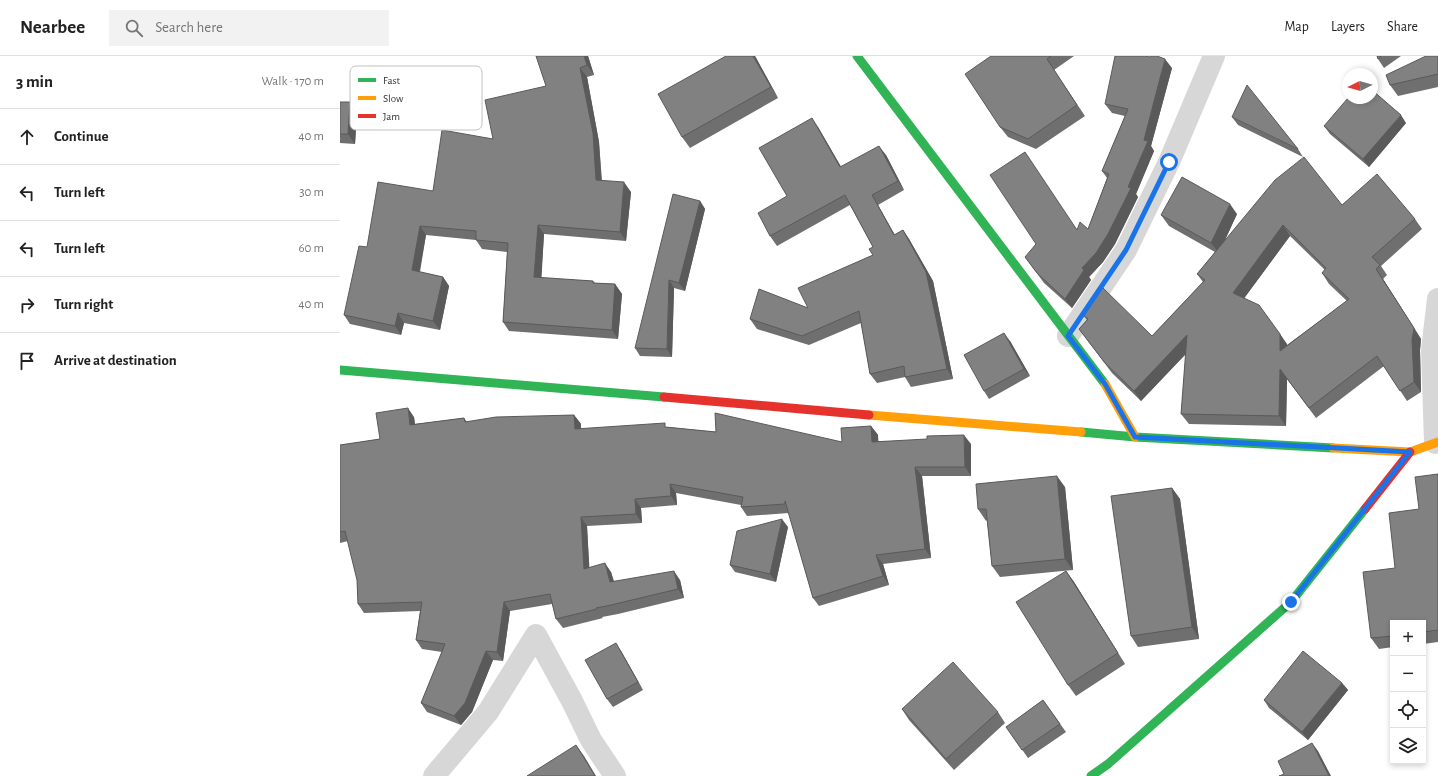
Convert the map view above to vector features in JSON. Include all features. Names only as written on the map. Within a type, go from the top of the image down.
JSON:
[{"type":"street","points":[[857,56],[1105,384],[1135,437]]},
{"type":"street","points":[[1068,336],[1126,250],[1169,162],[1214,56]]},
{"type":"street","points":[[340,370],[1135,437],[1410,452],[1436,443],[1432,350],[1438,299]]},
{"type":"street","points":[[1104,772],[1291,602],[1410,452]]},
{"type":"street","points":[[434,776],[488,712],[536,635],[591,740],[615,776]]},
{"type":"building","points":[[536,56],[584,56],[587,65],[580,68],[593,133],[596,180],[624,182],[620,232],[538,225],[534,277],[615,284],[612,330],[503,322],[508,243],[476,240],[476,231],[420,226],[412,270],[443,277],[433,321],[398,313],[395,326],[344,315],[359,246],[367,247],[378,182],[433,191],[442,130],[493,139],[485,100],[546,86]]},
{"type":"building","points":[[726,56],[753,56],[771,87],[682,137],[658,94]]},
{"type":"building","points":[[991,56],[1051,56],[1047,59],[1077,105],[1028,139],[1000,127],[965,74]]},
{"type":"building","points":[[1115,56],[1157,56],[1165,59],[1144,140],[1148,141],[1128,187],[1131,188],[1108,234],[1096,253],[1082,268],[1084,270],[1065,299],[1037,273],[1025,257],[1036,244],[990,175],[1025,152],[1077,230],[1080,222],[1088,229],[1109,174],[1102,171],[1128,109],[1105,104]]},
{"type":"building","points":[[1426,56],[1438,56],[1438,74],[1390,85],[1386,75]]},
{"type":"building","points":[[1247,85],[1298,149],[1232,117]]},
{"type":"building","points":[[1378,95],[1401,115],[1363,159],[1324,126],[1343,104],[1378,104]]},
{"type":"building","points":[[340,102],[350,102],[348,134],[340,134]]},
{"type":"building","points":[[812,118],[840,167],[879,146],[898,181],[872,195],[894,235],[903,230],[926,272],[947,369],[905,377],[904,366],[870,374],[859,311],[802,336],[750,319],[759,289],[808,308],[798,288],[873,255],[869,249],[873,247],[845,195],[770,236],[758,213],[787,196],[759,148]]},
{"type":"building","points":[[1304,157],[1342,205],[1377,174],[1415,219],[1372,257],[1380,265],[1376,269],[1414,328],[1412,340],[1414,382],[1400,391],[1377,356],[1309,408],[1280,369],[1279,416],[1181,414],[1187,335],[1134,391],[1105,363],[1079,329],[1088,319],[1083,315],[1102,287],[1152,336],[1205,280],[1197,274],[1275,180]],"holes":[[[1283,225],[1326,268],[1322,273],[1349,299],[1280,351],[1280,334],[1259,305],[1233,293]]]},
{"type":"building","points":[[1182,177],[1230,204],[1211,243],[1161,215]]},
{"type":"building","points":[[673,194],[700,201],[679,283],[669,280],[667,349],[635,348]]},
{"type":"building","points":[[1004,333],[1024,369],[984,391],[964,355]]},
{"type":"building","points":[[408,408],[410,425],[464,418],[465,422],[496,417],[574,415],[575,429],[665,423],[665,427],[716,432],[715,413],[842,442],[841,428],[871,426],[872,442],[927,439],[927,436],[964,435],[965,467],[915,467],[925,549],[876,555],[883,576],[813,598],[785,501],[785,504],[741,507],[743,497],[670,484],[671,496],[635,499],[636,514],[581,517],[584,569],[605,563],[610,582],[674,571],[678,589],[556,619],[550,594],[504,602],[497,652],[486,651],[465,703],[454,716],[421,703],[445,644],[416,640],[422,602],[358,604],[357,580],[345,531],[340,532],[340,445],[380,439],[376,413]]},
{"type":"building","points":[[1438,474],[1438,630],[1426,632],[1426,620],[1390,620],[1390,636],[1371,638],[1363,572],[1395,568],[1389,513],[1419,509],[1415,477]]},
{"type":"building","points":[[1057,476],[1065,559],[992,566],[986,509],[978,509],[976,484]]},
{"type":"building","points":[[1172,488],[1192,627],[1131,636],[1111,496]]},
{"type":"building","points":[[782,519],[770,574],[730,565],[737,531]]},
{"type":"building","points":[[1066,571],[1118,653],[1068,685],[1016,602]]},
{"type":"building","points":[[616,643],[638,682],[607,699],[585,660]]},
{"type":"building","points":[[1303,651],[1342,683],[1302,732],[1264,700]]},
{"type":"building","points":[[953,662],[998,712],[946,759],[902,709]]},
{"type":"building","points":[[1043,700],[1060,724],[1022,750],[1006,727]]},
{"type":"building","points":[[1312,743],[1329,776],[1279,776],[1284,774],[1278,761]]},
{"type":"building","points":[[576,745],[595,776],[527,776]]},
{"type":"traffic: fast","points":[[857,56],[1105,384]]},
{"type":"traffic: fast","points":[[340,370],[664,397]]},
{"type":"traffic: fast","points":[[1081,432],[1135,437],[1333,448]]},
{"type":"traffic: fast","points":[[1091,776],[1108,764],[1291,602],[1365,509]]},
{"type":"traffic: slow","points":[[1105,384],[1135,437]]},
{"type":"traffic: slow","points":[[869,415],[1081,432]]},
{"type":"traffic: slow","points":[[1333,448],[1410,452],[1438,442]]},
{"type":"traffic: jam","points":[[664,397],[869,415]]},
{"type":"traffic: jam","points":[[1365,509],[1410,452]]},
{"type":"route","points":[[1169,162],[1126,250],[1068,336],[1105,384],[1135,437],[1410,452],[1291,602]]}]
